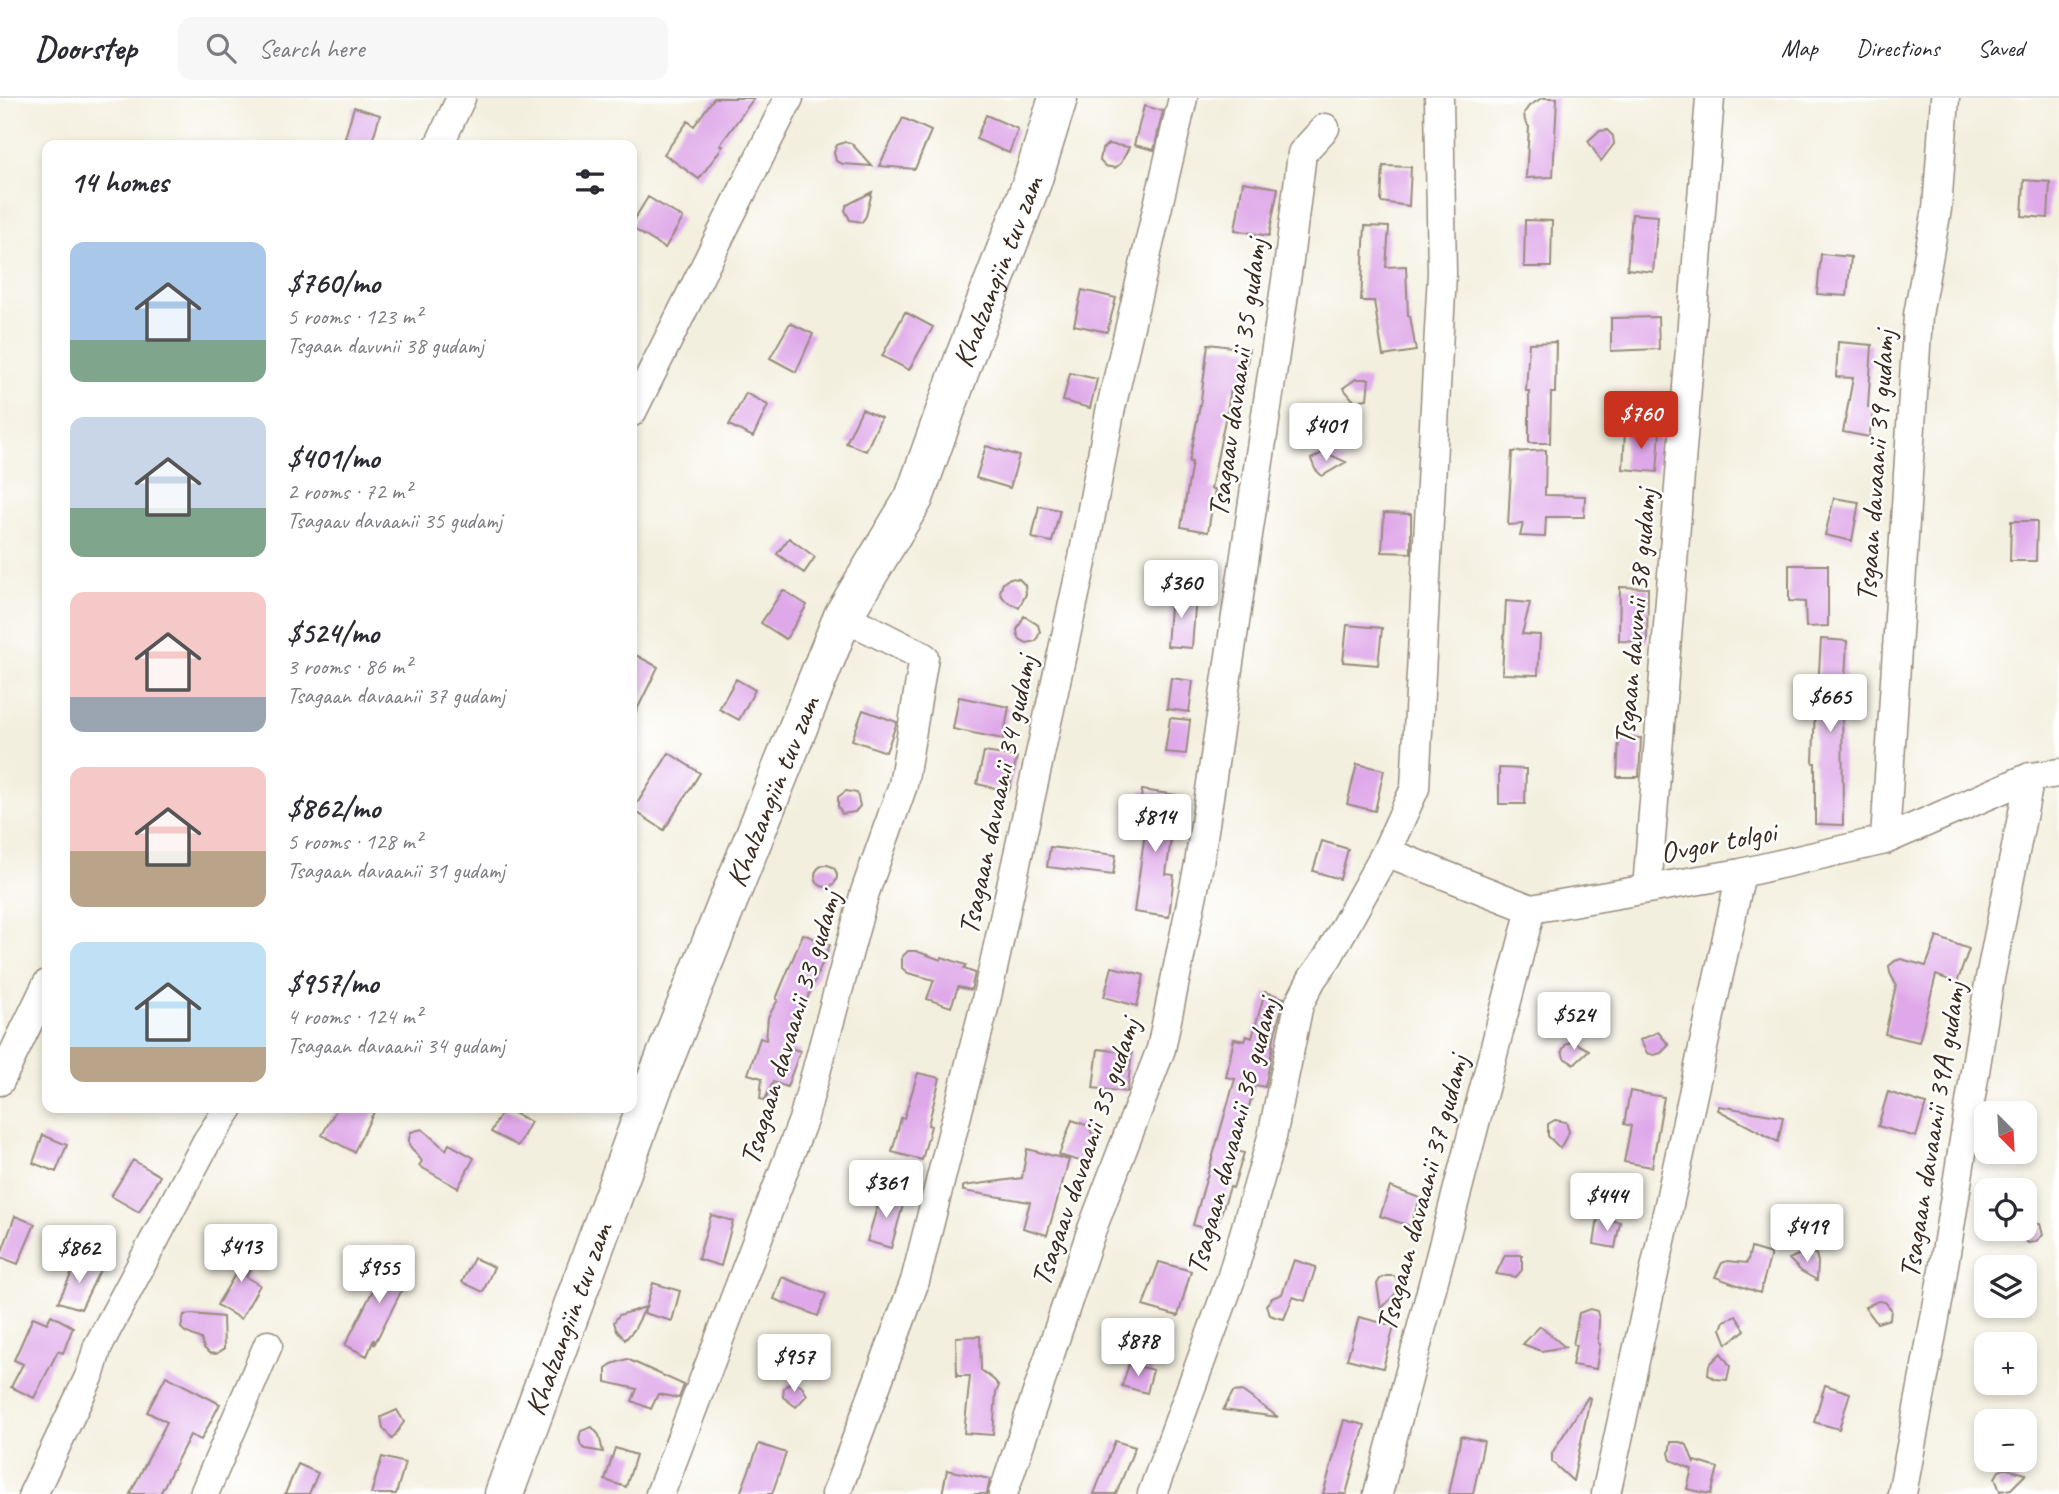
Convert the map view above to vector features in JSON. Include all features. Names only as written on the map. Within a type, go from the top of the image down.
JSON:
[{"type":"street","points":[[441,140],[461,98]]},
{"type":"street","points":[[637,402],[789,98]]},
{"type":"street","name":"Khalzangiin tuv zam","points":[[504,1494],[652,1090],[843,616],[914,498],[1032,182],[1058,98]]},
{"type":"street","name":"Tsagaan davaanii 34 gudamj","points":[[836,1494],[915,1282],[987,996],[1083,558],[1110,412],[1183,98]]},
{"type":"street","name":"Tsagaan davaanii 36 gudamj","points":[[1152,1494],[1231,1279],[1272,1137],[1298,1003],[1328,957],[1386,852],[1415,788],[1442,273],[1439,98]]},
{"type":"street","name":"Tsgaan davvnii 38 gudamj","points":[[1647,889],[1710,98]]},
{"type":"street","name":"Tsgaan davaanii 39 gudamj","points":[[1885,840],[1919,315],[1937,209],[1945,98]]},
{"type":"street","name":"Tsagaav davaanii 35 gudamj","points":[[1003,1494],[1092,1228],[1161,1049],[1199,864],[1289,260],[1302,153],[1325,128]]},
{"type":"street","name":"Tsagaan davaanii 33 gudamj","points":[[660,1494],[803,1119],[865,892],[903,785],[923,657],[843,616]]},
{"type":"street","name":"Ovgor tolgoi","points":[[1531,909],[1741,873],[1885,840],[2030,777],[2059,774]]},
{"type":"street","name":"Tsagaan davaanii 39A gudamj","points":[[1902,1494],[1938,1302],[1990,978],[2030,777]]},
{"type":"street","points":[[1386,852],[1531,909]]},
{"type":"street","points":[[1606,1494],[1741,873]]},
{"type":"street","name":"Tsagaan davaanii 37 gudamj","points":[[1378,1494],[1531,909]]},
{"type":"street","points":[[0,1081],[42,994]]},
{"type":"street","points":[[33,1494],[89,1377],[98,1346],[207,1141],[226,1113]]},
{"type":"street","points":[[204,1494],[268,1345]]},
{"type":"building","points":[[714,98],[754,98],[699,179],[664,154],[688,121],[694,126]]},
{"type":"building","points":[[1542,98],[1557,98],[1553,177],[1526,178],[1529,127],[1524,113],[1529,106]]},
{"type":"building","points":[[1144,106],[1163,111],[1154,150],[1134,145]]},
{"type":"building","points":[[354,107],[380,115],[372,140],[345,138]]},
{"type":"building","points":[[986,115],[1018,129],[1009,153],[976,139]]},
{"type":"building","points":[[903,118],[931,131],[915,169],[879,166]]},
{"type":"building","points":[[1607,130],[1613,136],[1614,144],[1601,161],[1588,141],[1599,131]]},
{"type":"building","points":[[851,143],[872,166],[836,161],[834,152],[837,145]]},
{"type":"building","points":[[1108,144],[1129,147],[1121,163],[1115,168],[1105,166],[1100,161],[1102,149]]},
{"type":"building","points":[[1383,166],[1411,167],[1409,206],[1381,202]]},
{"type":"building","points":[[2024,180],[2050,182],[2048,218],[2022,216]]},
{"type":"building","points":[[1243,182],[1278,188],[1269,236],[1235,230]]},
{"type":"building","points":[[872,192],[862,222],[850,220],[845,210],[847,205]]},
{"type":"building","points":[[648,197],[683,218],[665,248],[637,231],[637,215]]},
{"type":"building","points":[[1632,214],[1658,216],[1653,272],[1627,269]]},
{"type":"building","points":[[1525,220],[1552,221],[1551,267],[1524,267]]},
{"type":"building","points":[[1365,226],[1389,227],[1386,267],[1406,266],[1408,316],[1416,351],[1383,356],[1374,301],[1361,301]]},
{"type":"building","points":[[1821,254],[1851,257],[1847,296],[1817,294]]},
{"type":"building","points":[[1082,290],[1116,298],[1107,332],[1074,325]]},
{"type":"building","points":[[905,312],[933,327],[909,370],[882,356]]},
{"type":"building","points":[[1658,317],[1659,349],[1611,351],[1611,318]]},
{"type":"building","points":[[790,323],[813,334],[796,372],[770,358]]},
{"type":"building","points":[[1556,342],[1550,443],[1529,443],[1529,391],[1526,391],[1529,343]]},
{"type":"building","points":[[1838,342],[1872,345],[1868,407],[1874,408],[1869,437],[1843,432],[1853,378],[1836,377]]},
{"type":"building","points":[[1208,344],[1249,349],[1244,391],[1231,390],[1211,489],[1215,489],[1208,532],[1181,527]]},
{"type":"building","points":[[1070,373],[1097,379],[1090,408],[1063,401]]},
{"type":"building","points":[[1356,379],[1369,379],[1367,399],[1354,401],[1343,388]]},
{"type":"building","points":[[746,393],[768,405],[753,437],[729,425]]},
{"type":"building","points":[[862,409],[881,418],[866,451],[846,443]]},
{"type":"building","points":[[1625,431],[1660,432],[1657,472],[1623,469]]},
{"type":"building","points":[[986,446],[1019,456],[1010,488],[976,478]]},
{"type":"building","points":[[1546,450],[1545,495],[1585,496],[1584,517],[1546,517],[1545,537],[1520,536],[1523,524],[1508,525],[1512,452]]},
{"type":"building","points":[[1324,452],[1346,462],[1322,476],[1311,459]]},
{"type":"building","points":[[1834,498],[1859,502],[1852,541],[1825,535]]},
{"type":"building","points":[[1039,506],[1060,510],[1052,542],[1032,538]]},
{"type":"building","points":[[1384,513],[1411,514],[1411,553],[1382,552]]},
{"type":"building","points":[[2011,521],[2037,521],[2036,561],[2010,561]]},
{"type":"building","points":[[789,538],[815,557],[804,573],[777,554]]},
{"type":"building","points":[[1789,565],[1828,565],[1828,626],[1806,627],[1805,602],[1789,601]]},
{"type":"building","points":[[1010,578],[1019,579],[1025,585],[1026,594],[1019,608],[1006,601],[1000,592],[1003,583]]},
{"type":"building","points":[[1620,587],[1648,588],[1647,642],[1619,641]]},
{"type":"building","points":[[783,590],[807,605],[786,639],[761,623]]},
{"type":"building","points":[[1171,593],[1196,595],[1192,648],[1167,646]]},
{"type":"building","points":[[1506,601],[1530,603],[1522,634],[1540,635],[1538,675],[1502,674]]},
{"type":"building","points":[[1024,616],[1038,625],[1040,632],[1036,641],[1027,643],[1018,636],[1017,630]]},
{"type":"building","points":[[1347,625],[1382,628],[1378,665],[1343,662]]},
{"type":"building","points":[[1821,639],[1847,641],[1845,680],[1842,680],[1843,825],[1815,824],[1813,763]]},
{"type":"building","points":[[637,656],[658,667],[637,710]]},
{"type":"building","points":[[1171,678],[1193,681],[1189,712],[1167,709]]},
{"type":"building","points":[[736,679],[755,690],[739,720],[719,709]]},
{"type":"building","points":[[959,697],[1009,707],[1003,739],[953,729]]},
{"type":"building","points":[[863,710],[897,722],[886,752],[852,740]]},
{"type":"building","points":[[1170,718],[1190,720],[1186,754],[1165,752]]},
{"type":"building","points":[[1619,737],[1641,738],[1639,777],[1617,777]]},
{"type":"building","points":[[984,752],[1017,757],[1009,791],[977,784]]},
{"type":"building","points":[[669,753],[700,773],[664,830],[637,813],[637,804]]},
{"type":"building","points":[[1357,764],[1384,770],[1375,811],[1347,804]]},
{"type":"building","points":[[1499,768],[1526,769],[1525,804],[1499,804]]},
{"type":"building","points":[[1142,790],[1177,795],[1166,874],[1174,875],[1169,917],[1134,912],[1145,832],[1137,831]]},
{"type":"building","points":[[846,791],[857,793],[860,806],[855,812],[842,814],[838,797]]},
{"type":"building","points":[[1322,841],[1348,849],[1340,879],[1313,871]]},
{"type":"building","points":[[1050,847],[1116,855],[1113,875],[1047,867]]},
{"type":"building","points":[[826,865],[834,868],[837,876],[834,884],[826,887],[818,884],[815,876],[818,868]]},
{"type":"building","points":[[803,934],[830,945],[787,1047],[800,1051],[787,1087],[773,1082],[765,1100],[760,1099],[762,1078],[748,1074],[760,1038],[766,1040],[768,1017],[778,1000],[776,999]]},
{"type":"building","points":[[1937,937],[1969,949],[1957,983],[1936,975],[1919,1042],[1885,1034],[1896,985],[1889,966],[1901,959],[1926,966]]},
{"type":"building","points":[[908,951],[916,951],[941,960],[942,957],[966,965],[964,969],[975,973],[971,990],[958,987],[951,1007],[927,999],[934,980],[908,973],[902,968],[902,957]]},
{"type":"building","points":[[1112,967],[1144,975],[1137,1006],[1104,997]]},
{"type":"building","points":[[1265,992],[1284,998],[1265,1087],[1255,1085],[1237,1151],[1244,1153],[1215,1232],[1193,1225],[1235,1079],[1226,1077],[1234,1039],[1245,1041],[1247,1036],[1252,1038]]},
{"type":"building","points":[[1658,1032],[1669,1045],[1661,1053],[1647,1053],[1640,1040]]},
{"type":"building","points":[[1572,1041],[1589,1050],[1574,1064],[1564,1058],[1562,1051],[1566,1044]]},
{"type":"building","points":[[1098,1049],[1132,1053],[1127,1092],[1093,1088]]},
{"type":"building","points":[[918,1073],[940,1078],[922,1160],[892,1152]]},
{"type":"building","points":[[1630,1091],[1664,1097],[1652,1167],[1624,1162],[1631,1126],[1624,1124]]},
{"type":"building","points":[[1888,1092],[1926,1104],[1916,1137],[1878,1126]]},
{"type":"building","points":[[1719,1106],[1783,1117],[1778,1142],[1718,1110]]},
{"type":"building","points":[[334,1113],[374,1113],[354,1152],[322,1135]]},
{"type":"building","points":[[501,1113],[514,1113],[531,1122],[518,1146],[491,1132]]},
{"type":"building","points":[[1072,1120],[1089,1126],[1094,1139],[1087,1163],[1059,1155]]},
{"type":"building","points":[[1555,1120],[1566,1122],[1569,1132],[1560,1148],[1548,1136],[1548,1124]]},
{"type":"building","points":[[422,1129],[446,1150],[449,1144],[474,1158],[458,1188],[419,1166],[422,1161],[409,1145],[409,1139],[411,1132]]},
{"type":"building","points":[[43,1135],[67,1145],[56,1172],[33,1163]]},
{"type":"building","points":[[1027,1149],[1069,1160],[1047,1235],[1023,1228],[1030,1202],[963,1191],[963,1186],[1022,1178]]},
{"type":"building","points":[[133,1160],[160,1176],[139,1212],[111,1196]]},
{"type":"building","points":[[1390,1187],[1420,1198],[1410,1226],[1380,1216]]},
{"type":"building","points":[[882,1191],[905,1198],[891,1248],[867,1241]]},
{"type":"building","points":[[711,1215],[733,1221],[721,1266],[698,1259]]},
{"type":"building","points":[[15,1216],[35,1224],[18,1264],[0,1257]]},
{"type":"building","points":[[1598,1218],[1620,1222],[1615,1248],[1594,1244]]},
{"type":"building","points":[[2037,1223],[2040,1224],[2043,1235],[2037,1240]]},
{"type":"building","points":[[249,1244],[257,1255],[246,1277],[260,1285],[241,1319],[217,1305],[237,1271],[240,1273],[235,1258],[236,1249]]},
{"type":"building","points":[[1751,1248],[1771,1254],[1760,1293],[1715,1277],[1722,1263],[1747,1263]]},
{"type":"building","points":[[393,1251],[407,1258],[401,1272],[409,1276],[367,1356],[345,1345]]},
{"type":"building","points":[[1805,1252],[1816,1254],[1817,1280],[1801,1271],[1789,1259]]},
{"type":"building","points":[[1505,1255],[1522,1255],[1522,1270],[1516,1277],[1496,1274]]},
{"type":"building","points":[[474,1258],[494,1267],[483,1292],[462,1282]]},
{"type":"building","points":[[78,1260],[100,1270],[81,1309],[58,1302]]},
{"type":"building","points":[[1294,1260],[1316,1267],[1305,1301],[1293,1297],[1284,1319],[1275,1317],[1270,1315],[1266,1305],[1272,1298],[1282,1294]]},
{"type":"building","points":[[1159,1262],[1191,1271],[1178,1316],[1143,1306]]},
{"type":"building","points":[[1386,1276],[1394,1276],[1402,1287],[1381,1309],[1377,1284]]},
{"type":"building","points":[[782,1277],[826,1294],[818,1316],[774,1299]]},
{"type":"building","points":[[653,1283],[680,1291],[672,1321],[644,1313]]},
{"type":"building","points":[[1878,1301],[1885,1302],[1891,1309],[1890,1319],[1877,1323],[1865,1307]]},
{"type":"building","points":[[646,1307],[634,1330],[625,1340],[614,1322],[619,1315]]},
{"type":"building","points":[[1590,1309],[1597,1311],[1599,1319],[1600,1344],[1596,1369],[1572,1365],[1579,1313]]},
{"type":"building","points":[[51,1315],[73,1327],[63,1353],[58,1351],[34,1398],[11,1387],[23,1364],[14,1360],[33,1317],[47,1323]]},
{"type":"building","points":[[184,1315],[223,1317],[224,1349],[216,1354],[209,1353],[201,1339],[181,1328]]},
{"type":"building","points":[[1736,1316],[1745,1330],[1727,1344],[1721,1329],[1724,1321]]},
{"type":"building","points":[[1359,1317],[1394,1326],[1383,1368],[1347,1359]]},
{"type":"building","points":[[1540,1326],[1565,1347],[1541,1351],[1523,1344]]},
{"type":"building","points":[[980,1336],[981,1370],[999,1386],[996,1392],[993,1435],[964,1433],[970,1376],[957,1376],[956,1337]]},
{"type":"building","points":[[1721,1353],[1730,1366],[1727,1380],[1708,1375],[1709,1365]]},
{"type":"building","points":[[627,1359],[684,1385],[679,1398],[658,1394],[651,1409],[632,1401],[637,1389],[606,1382],[606,1368]]},
{"type":"building","points":[[1129,1364],[1153,1370],[1147,1393],[1122,1386]]},
{"type":"building","points":[[166,1376],[220,1404],[201,1440],[190,1435],[160,1494],[130,1494],[167,1422],[147,1412]]},
{"type":"building","points":[[791,1382],[801,1385],[807,1395],[796,1407],[783,1397],[784,1388]]},
{"type":"building","points":[[1825,1385],[1850,1393],[1839,1429],[1814,1422]]},
{"type":"building","points":[[1242,1391],[1278,1417],[1223,1410],[1233,1392]]},
{"type":"building","points":[[1588,1397],[1590,1398],[1573,1481],[1552,1462],[1552,1453]]},
{"type":"building","points":[[397,1410],[404,1422],[392,1439],[383,1428],[381,1417]]},
{"type":"building","points":[[1344,1420],[1365,1425],[1346,1494],[1323,1494]]},
{"type":"building","points":[[592,1427],[599,1435],[603,1452],[581,1446],[581,1431]]},
{"type":"building","points":[[1461,1436],[1484,1441],[1473,1494],[1449,1494]]},
{"type":"building","points":[[1115,1441],[1135,1447],[1116,1494],[1094,1494]]},
{"type":"building","points":[[1671,1442],[1687,1445],[1694,1463],[1695,1461],[1718,1468],[1711,1494],[1687,1489],[1692,1469],[1671,1460]]},
{"type":"building","points":[[759,1444],[786,1453],[772,1494],[740,1494]]},
{"type":"building","points":[[615,1448],[636,1455],[626,1487],[605,1480]]},
{"type":"building","points":[[382,1457],[405,1463],[396,1494],[371,1494]]},
{"type":"building","points":[[298,1464],[318,1473],[309,1494],[285,1494]]},
{"type":"building","points":[[947,1470],[990,1479],[987,1494],[942,1494]]},
{"type":"building","points":[[1998,1472],[2026,1474],[2011,1489],[2000,1491],[1995,1478]]}]
